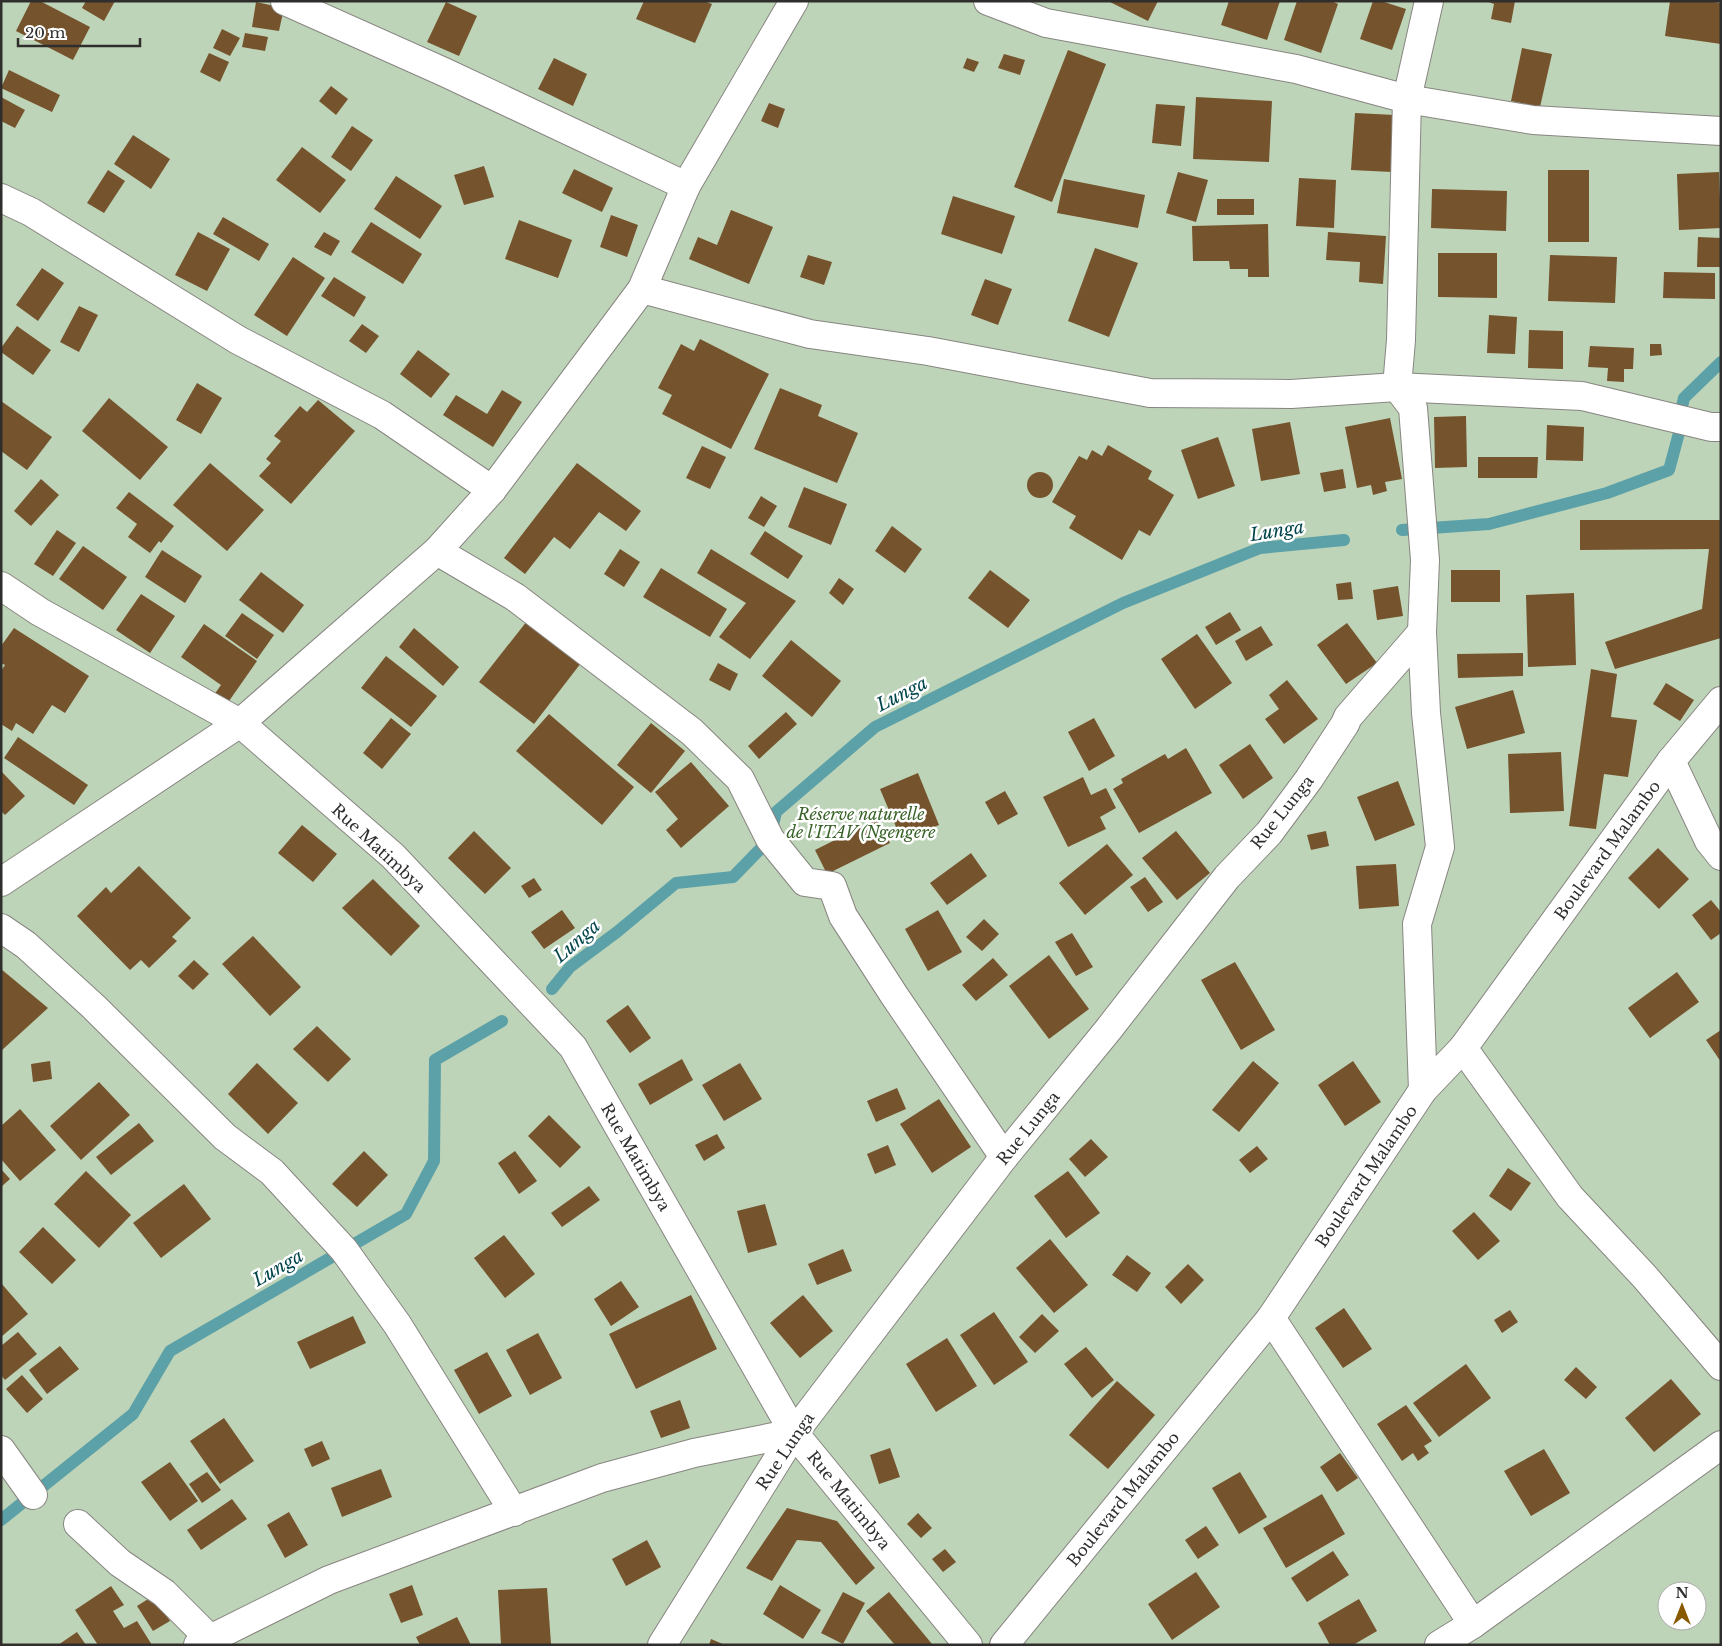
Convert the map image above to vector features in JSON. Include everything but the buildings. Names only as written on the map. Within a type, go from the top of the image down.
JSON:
[{"type":"street","points":[[285,1],[444,72],[686,186]]},
{"type":"street","points":[[1,882],[240,723],[437,551],[492,490],[642,289],[686,186],[794,1]]},
{"type":"street","points":[[988,1],[1046,22],[1296,69],[1407,100],[1534,120],[1721,131]]},
{"type":"street","points":[[1423,1090],[1417,924],[1440,847],[1426,713],[1422,632],[1425,560],[1419,506],[1413,408],[1397,387],[1401,331],[1407,100],[1429,1]]},
{"type":"street","points":[[1,198],[31,212],[238,340],[382,415],[492,490]]},
{"type":"street","points":[[642,289],[810,334],[928,351],[1150,393],[1291,394],[1397,387],[1582,396],[1716,427]]},
{"type":"street","points":[[437,551],[516,597],[692,732],[740,779],[770,839],[805,882],[832,886],[843,916],[848,924],[1004,1157]]},
{"type":"street","name":"Rue Matimbya","points":[[1,586],[40,612],[240,723],[393,856],[572,1047],[794,1433],[968,1645]]},
{"type":"street","name":"Rue Lunga","points":[[662,1645],[794,1433],[1004,1157],[1108,1030],[1227,877],[1269,833],[1309,779],[1348,717],[1422,632]]},
{"type":"street","name":"Boulevard Malambo","points":[[1004,1645],[1271,1318],[1423,1090],[1463,1048],[1671,761],[1721,701]]},
{"type":"street","points":[[1671,761],[1709,841],[1721,856]]},
{"type":"street","points":[[1,928],[26,945],[94,1007],[226,1137],[272,1172],[344,1250],[397,1324],[514,1512]]},
{"type":"street","points":[[1463,1048],[1570,1197],[1644,1276],[1721,1366]]},
{"type":"street","points":[[1271,1318],[1473,1624]]},
{"type":"street","points":[[78,1524],[120,1563],[164,1593],[204,1641],[329,1580],[602,1478],[694,1453],[794,1433]]},
{"type":"street","points":[[1439,1645],[1473,1624],[1721,1445]]},
{"type":"street","points":[[1,1450],[33,1495]]},
{"type":"green space","name":"Réserve naturelle de l'ITAV (Ngengere","points":[[1,1],[1721,1],[1721,1645],[1,1645]]},
{"type":"waterway","name":"Lunga","points":[[1402,530],[1489,524],[1607,493],[1669,470],[1679,433],[1679,419],[1684,398],[1721,362]]},
{"type":"waterway","name":"Lunga","points":[[552,989],[570,967],[617,932],[676,883],[733,877],[770,839],[776,812],[875,727],[1123,603],[1260,548],[1344,540]]},
{"type":"waterway","name":"Lunga","points":[[1,1520],[133,1414],[170,1351],[406,1214],[434,1161],[435,1060],[502,1021]]}]
